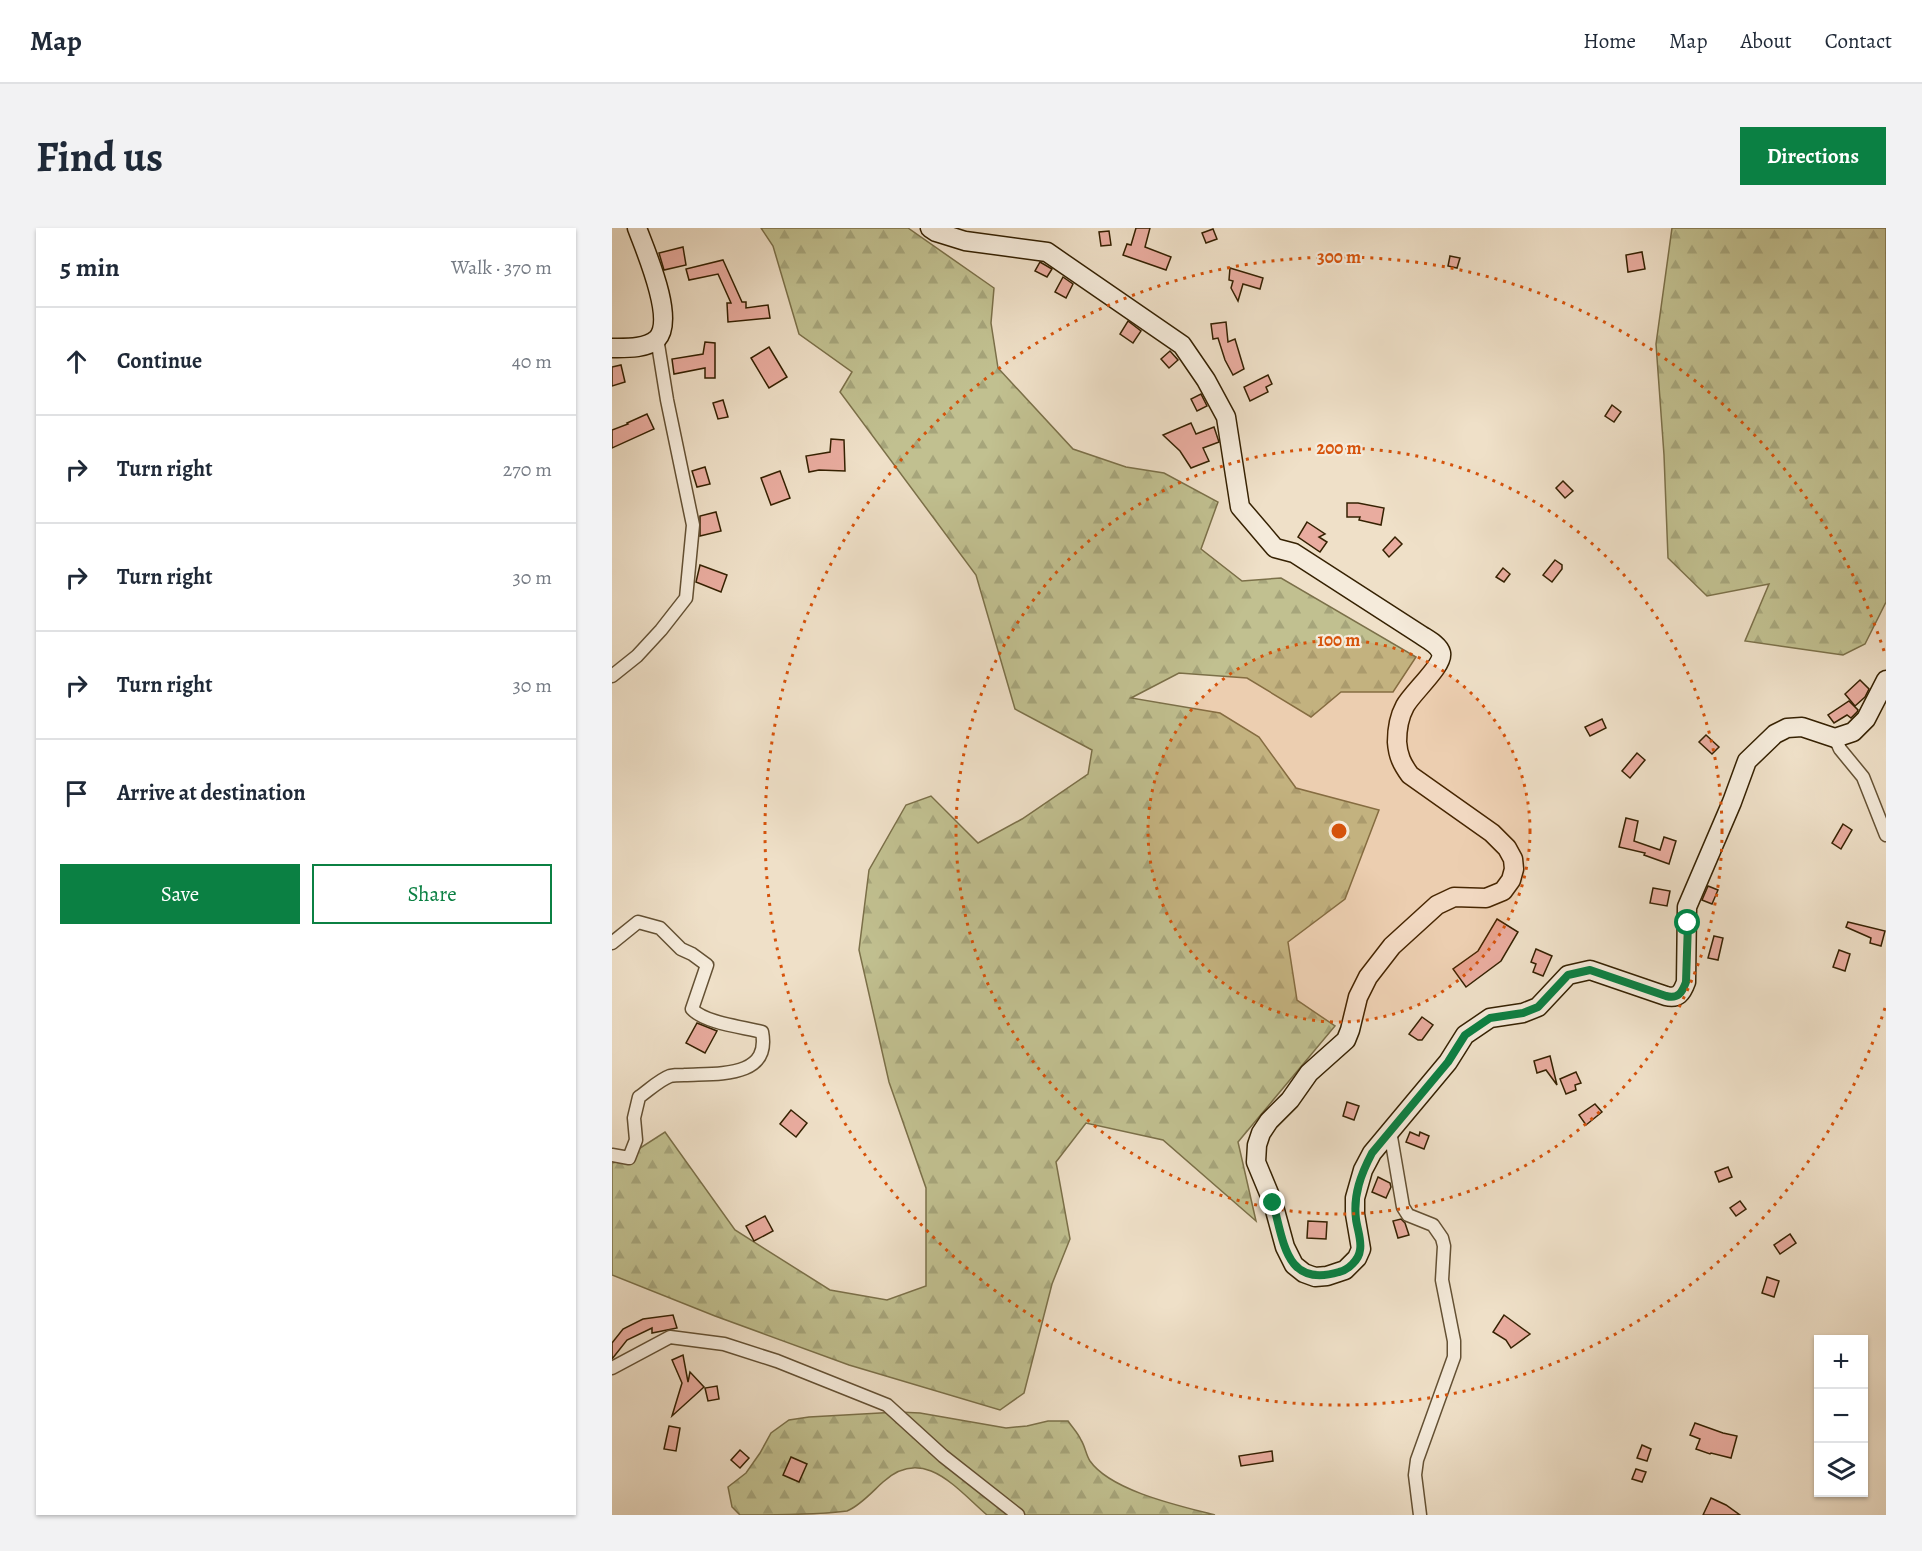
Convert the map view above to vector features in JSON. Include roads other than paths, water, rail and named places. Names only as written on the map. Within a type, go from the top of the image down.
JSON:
[{"type":"main road","points":[[612,348],[634,348],[657,338],[662,327],[657,281],[637,228]]},
{"type":"main road","points":[[930,228],[965,241],[1047,252],[1182,345],[1206,380],[1226,417],[1240,507],[1275,548],[1294,553],[1440,649],[1441,661],[1405,707],[1397,729],[1398,753],[1410,775],[1491,833],[1507,848],[1513,859],[1514,869],[1511,880],[1503,891],[1486,898],[1454,897],[1437,905],[1392,946],[1368,977],[1358,997],[1346,1040],[1309,1073],[1290,1100],[1269,1121],[1261,1133],[1257,1145],[1256,1162],[1273,1203],[1285,1247],[1293,1265],[1304,1273],[1315,1277],[1327,1276],[1346,1270],[1357,1258],[1361,1249],[1355,1214],[1355,1198],[1372,1153],[1448,1062],[1465,1035],[1490,1018],[1523,1013],[1538,1007],[1568,975],[1590,970],[1666,996],[1678,996],[1686,982],[1687,907],[1747,761],[1775,734],[1787,728],[1802,727],[1835,738],[1853,732],[1866,719],[1886,680]]},
{"type":"street","points":[[612,676],[637,656],[686,598],[693,525],[667,400],[657,338]]},
{"type":"street","points":[[1835,738],[1840,749],[1863,777],[1886,835]]},
{"type":"street","points":[[612,943],[638,922],[660,928],[681,949],[707,965],[692,1009],[698,1015],[710,1019],[762,1032],[765,1045],[758,1060],[750,1067],[735,1071],[670,1076],[639,1097],[634,1118],[636,1140],[629,1158],[612,1155]]},
{"type":"street","points":[[1390,1131],[1403,1207],[1408,1215],[1433,1225],[1442,1238],[1444,1246],[1442,1280],[1454,1341],[1454,1357],[1417,1460],[1415,1475],[1420,1515]]},
{"type":"street","points":[[612,1368],[670,1337],[724,1344],[777,1361],[886,1405],[943,1456],[1018,1515]]}]
